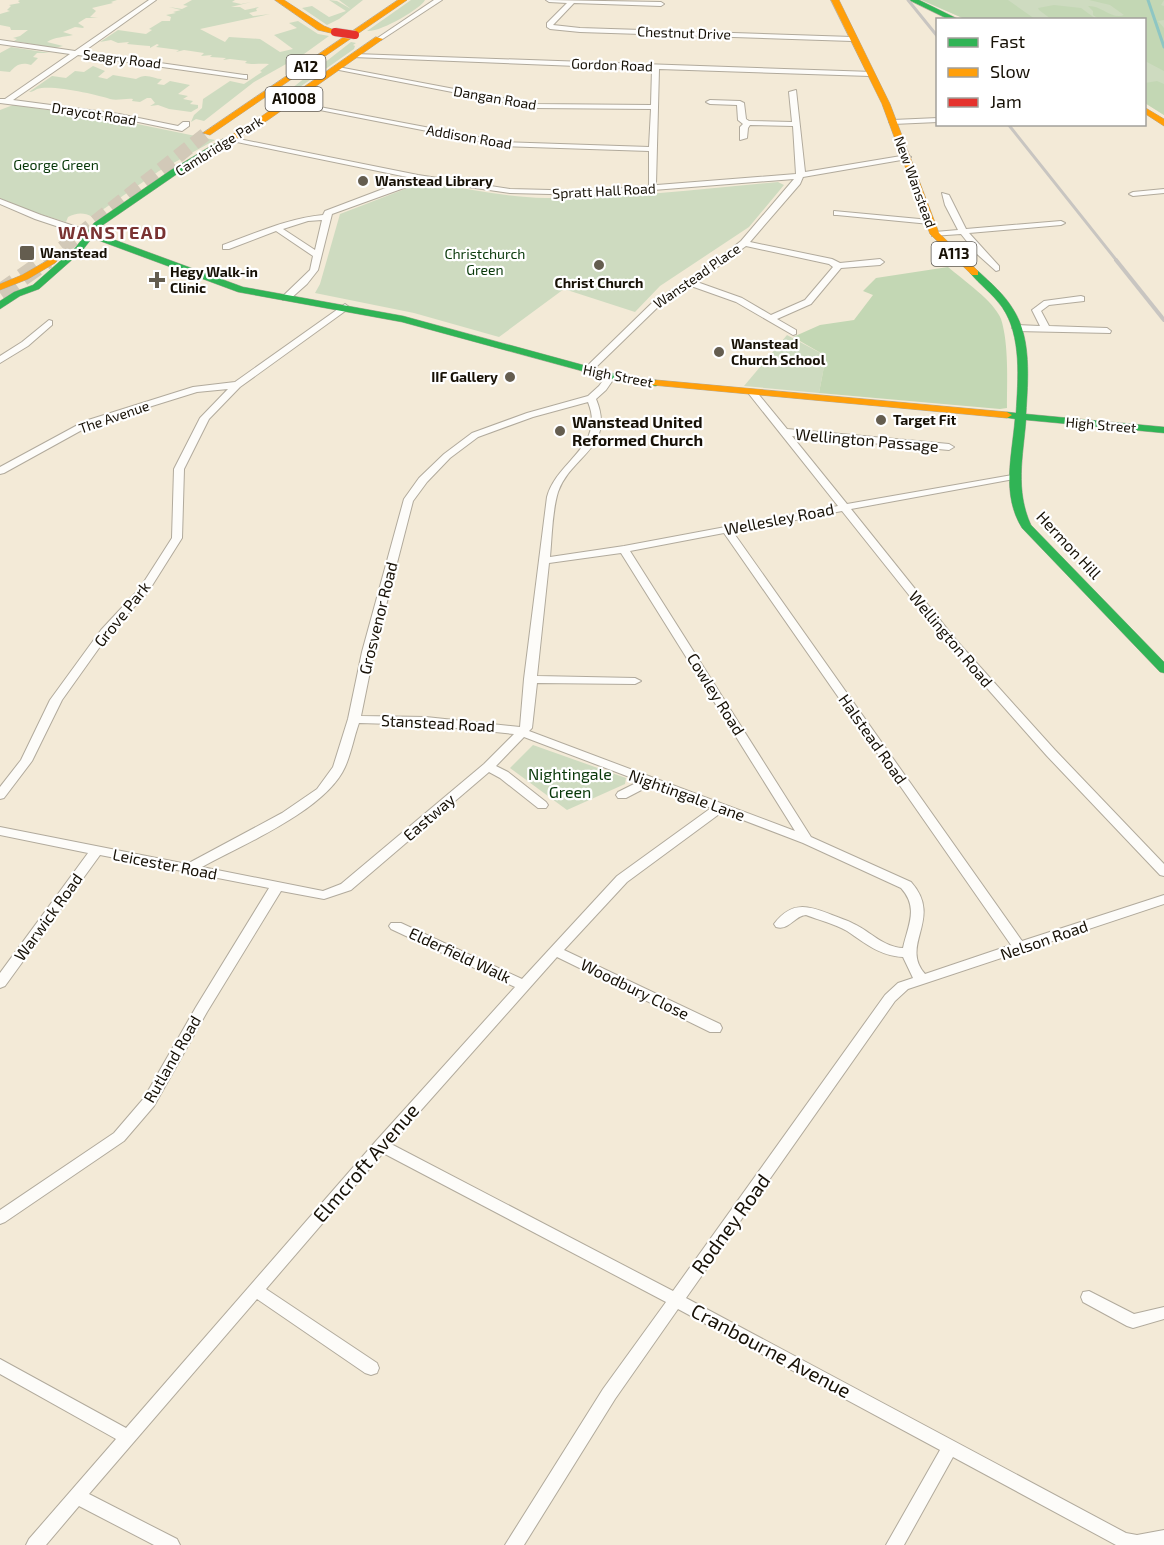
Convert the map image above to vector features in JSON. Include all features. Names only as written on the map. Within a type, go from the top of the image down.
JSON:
[{"type":"main road","points":[[279,0],[321,28],[379,39]]},
{"type":"main road","name":"A12","points":[[196,129],[390,0]]},
{"type":"main road","name":"A12","points":[[196,129],[403,0]]},
{"type":"main road","name":"New Wanstead","points":[[835,0],[893,122],[932,228],[1001,298],[1012,316],[1020,357],[1022,417]]},
{"type":"main road","points":[[918,2],[953,18]]},
{"type":"main road","name":"Cambridge Park","points":[[86,238],[97,225],[174,172],[232,139],[288,103],[379,39]]},
{"type":"main road","points":[[1146,110],[1164,123]]},
{"type":"main road","name":"A1008","points":[[25,277],[86,238]]},
{"type":"main road","name":"A1008","points":[[41,282],[79,249],[86,238]]},
{"type":"main road","name":"High Street","points":[[86,238],[241,290],[403,319],[609,376],[752,392],[1164,430]]},
{"type":"main road","points":[[0,306],[5,290],[25,277],[35,277],[41,282],[27,292],[5,290]]},
{"type":"main road","name":"Hermon Hill","points":[[1022,417],[1014,476],[1016,508],[1026,526],[1164,669]]},
{"type":"street","points":[[4,101],[153,0]]},
{"type":"street","name":"Cambridge Park","points":[[379,39],[439,0]]},
{"type":"street","points":[[549,0],[661,4]]},
{"type":"street","name":"Chestnut Drive","points":[[571,2],[550,23],[550,27],[580,30],[852,39]]},
{"type":"street","name":"Seagry Road","points":[[0,42],[244,77]]},
{"type":"street","name":"Gordon Road","points":[[355,56],[870,74]]},
{"type":"street","points":[[654,187],[652,184],[656,66]]},
{"type":"street","name":"Dangan Road","points":[[338,69],[522,104],[655,107]]},
{"type":"street","points":[[793,92],[800,176]]},
{"type":"street","name":"Draycot Road","points":[[4,101],[119,116],[179,129],[196,129]]},
{"type":"street","points":[[710,102],[740,103],[742,120],[748,123],[796,124]]},
{"type":"street","name":"Addison Road","points":[[288,103],[504,144],[653,149]]},
{"type":"street","points":[[893,122],[936,120]]},
{"type":"street","points":[[743,138],[744,127],[748,123]]},
{"type":"street","name":"Spratt Hall Road","points":[[232,139],[418,177],[538,193],[590,193],[784,178],[907,157]]},
{"type":"street","name":"Wanstead Place","points":[[587,371],[657,303],[690,283],[744,243],[800,176]]},
{"type":"street","points":[[286,298],[314,270],[328,213],[412,182],[418,177]]},
{"type":"street","points":[[1133,194],[1164,191]]},
{"type":"street","points":[[945,195],[949,209],[987,261],[996,268]]},
{"type":"street","points":[[0,201],[86,238]]},
{"type":"street","points":[[837,213],[965,231],[1061,223]]},
{"type":"street","points":[[226,247],[307,219],[327,217]]},
{"type":"street","points":[[277,228],[317,255]]},
{"type":"street","points":[[744,243],[832,262],[838,266],[880,262]]},
{"type":"street","points":[[966,263],[987,261]]},
{"type":"street","points":[[771,318],[808,302],[838,266]]},
{"type":"street","points":[[690,283],[739,300],[793,332]]},
{"type":"street","points":[[1046,329],[1036,310],[1047,303],[1081,299]]},
{"type":"street","name":"Grove Park","points":[[0,795],[26,761],[56,700],[105,632],[144,590],[177,538],[179,469],[206,418],[237,386],[345,307]]},
{"type":"street","points":[[0,360],[49,323]]},
{"type":"street","points":[[1016,328],[1107,331]]},
{"type":"street","points":[[21,331],[35,335]]},
{"type":"street","points":[[522,733],[526,728],[554,489],[592,443],[597,414],[591,398],[603,388],[609,376]]},
{"type":"street","name":"The Avenue","points":[[0,471],[88,423],[196,389],[237,386]]},
{"type":"street","name":"Wellington Road","points":[[752,392],[979,674],[1164,872]]},
{"type":"street","name":"Grosvenor Road","points":[[189,868],[286,816],[321,792],[339,768],[354,719],[368,652],[408,501],[423,480],[447,456],[475,435],[530,415],[591,398]]},
{"type":"street","name":"Wellington Passage","points":[[784,432],[949,447]]},
{"type":"street","name":"Wellesley Road","points":[[544,561],[624,549],[1014,476]]},
{"type":"street","name":"Halstead Road","points":[[726,529],[1020,948]]},
{"type":"street","name":"Cowley Road","points":[[624,549],[807,840]]},
{"type":"street","points":[[530,680],[635,681]]},
{"type":"street","name":"Stanstead Road","points":[[354,719],[506,727],[522,733]]},
{"type":"street","name":"Nightingale Lane","points":[[522,733],[807,840],[906,885],[915,892],[918,914],[910,953]]},
{"type":"street","name":"Eastway","points":[[330,894],[342,890],[355,880],[488,767],[522,733]]},
{"type":"street","points":[[488,767],[504,775],[542,806]]},
{"type":"street","points":[[622,795],[650,781]]},
{"type":"street","name":"Elmcroft Avenue","points":[[34,1545],[381,1145],[622,879],[721,807]]},
{"type":"street","name":"Leicester Road","points":[[0,831],[277,886],[330,894]]},
{"type":"street","name":"Warwick Road","points":[[0,983],[96,851]]},
{"type":"street","name":"Rutland Road","points":[[0,1218],[119,1137],[141,1111],[277,886]]},
{"type":"street","name":"Nelson Road","points":[[924,980],[1164,899]]},
{"type":"street","points":[[781,924],[798,911],[807,910],[850,927],[867,940],[894,952],[910,953],[914,970],[924,980]]},
{"type":"street","name":"Elderfield Walk","points":[[396,926],[524,985]]},
{"type":"street","name":"Woodbury Close","points":[[555,951],[715,1028]]},
{"type":"street","name":"Rodney Road","points":[[514,1545],[609,1394],[890,998],[903,986],[924,980]]},
{"type":"street","name":"Cranbourne Avenue","points":[[381,1145],[676,1300],[1123,1540],[1137,1544],[1164,1538]]},
{"type":"street","points":[[255,1290],[370,1368]]},
{"type":"street","points":[[1089,1297],[1133,1321],[1164,1312]]},
{"type":"street","points":[[0,1366],[127,1437]]},
{"type":"street","points":[[895,1545],[950,1447]]},
{"type":"street","points":[[75,1496],[171,1545]]},
{"type":"green space","points":[[117,0],[92,8],[96,11],[90,17],[98,18],[86,18],[78,23],[83,28],[75,27],[63,32],[73,35],[47,42],[63,46],[55,48],[14,41],[17,39],[13,38],[28,30],[11,30],[10,27],[0,25],[0,14],[10,11],[7,10],[11,6],[9,5],[20,3],[18,1]]},
{"type":"green space","points":[[192,0],[235,0],[232,2],[241,4],[251,2],[231,7],[240,7],[245,10],[259,7],[257,11],[249,13],[253,16],[270,14],[200,29],[225,42],[229,37],[260,39],[280,52],[293,49],[274,35],[297,28],[289,23],[298,21],[318,34],[329,36],[304,54],[254,82],[204,121],[196,119],[191,122],[194,115],[202,108],[203,99],[230,81],[244,84],[262,72],[260,71],[269,64],[248,64],[245,63],[247,61],[223,60],[226,58],[210,57],[212,55],[201,56],[204,53],[184,50],[176,52],[179,50],[156,47],[159,45],[157,44],[150,48],[150,46],[127,44],[129,42],[118,43],[111,40],[100,42],[118,30],[146,34],[152,30],[149,29],[162,21],[170,21],[171,17],[166,15],[181,10],[169,7],[182,9],[188,6],[183,5]]},
{"type":"green space","points":[[329,0],[337,1],[351,9],[339,0],[363,0],[339,19],[327,25],[302,8],[312,6],[329,17],[346,11]]},
{"type":"green space","points":[[411,0],[425,0],[399,19],[373,31],[367,31]]},
{"type":"green space","points":[[921,0],[1164,0],[1164,115],[1146,104],[1146,18],[963,18]]},
{"type":"green space","points":[[922,0],[1008,0],[1034,18],[963,18]]},
{"type":"green space","points":[[1089,0],[1164,0],[1161,5],[1164,6],[1164,20],[1158,21],[1164,28],[1164,71],[1146,62],[1146,18],[1098,18],[1088,6],[1115,16],[1124,15],[1110,5]]},
{"type":"green space","points":[[1054,5],[1081,8],[1095,18],[1050,18],[1038,8]]},
{"type":"green space","points":[[351,42],[356,43],[353,45],[354,49],[290,94],[287,92]]},
{"type":"green space","points":[[11,47],[50,53],[37,53],[33,57],[38,58],[31,65],[21,64],[10,72],[0,71],[0,53]]},
{"type":"green space","points":[[93,66],[105,71],[98,77],[107,79],[113,75],[136,79],[147,76],[162,79],[157,84],[164,85],[170,81],[190,85],[178,94],[188,96],[183,99],[193,101],[190,104],[198,105],[198,108],[191,112],[169,109],[158,105],[150,106],[155,103],[151,98],[140,102],[132,101],[133,99],[113,100],[53,88],[29,92],[52,76],[66,78],[75,71],[84,72]]},
{"type":"green space","points":[[1157,81],[1164,84],[1164,115],[1146,104],[1146,83]]},
{"type":"green space","name":"George Green","points":[[13,105],[113,119],[215,140],[159,171],[92,217],[77,214],[68,217],[66,222],[30,211],[0,198],[0,110]]},
{"type":"green space","name":"Christchurch Green","points":[[423,182],[499,194],[545,198],[632,195],[778,182],[784,185],[749,227],[660,286],[635,312],[564,289],[499,337],[414,313],[315,293],[320,284],[340,214]]},
{"type":"green space","points":[[948,267],[985,298],[1001,319],[1006,351],[1007,408],[819,393],[826,356],[793,337],[820,325],[854,320],[873,295],[863,291],[876,278]]},
{"type":"green space","points":[[787,335],[826,356],[819,393],[744,386]]},
{"type":"green space","name":"Nightingale Green","points":[[533,745],[626,778],[625,784],[567,810],[510,768]]},
{"type":"waterway","points":[[1148,0],[1164,47]]},
{"type":"tunnel","points":[[46,261],[207,133]]},
{"type":"tunnel","points":[[0,293],[47,260]]},
{"type":"railway","points":[[908,0],[936,35]]},
{"type":"railway","points":[[1010,126],[1117,261]]},
{"type":"railway","points":[[1116,260],[1164,320]]},
{"type":"traffic: fast","points":[[913,0],[953,18]]},
{"type":"traffic: fast","points":[[0,306],[17,294],[36,287],[79,249],[97,225],[174,172],[226,141]]},
{"type":"traffic: fast","points":[[89,234],[241,290],[403,319],[626,380],[656,383]]},
{"type":"traffic: fast","points":[[975,273],[1008,308],[1018,336],[1022,367],[1022,401],[1014,487],[1017,505],[1026,526],[1164,669]]},
{"type":"traffic: fast","points":[[1007,415],[1164,430]]},
{"type":"traffic: slow","points":[[279,0],[321,28],[335,32]]},
{"type":"traffic: slow","points":[[207,133],[403,0]]},
{"type":"traffic: slow","points":[[835,0],[886,104],[935,234],[975,273]]},
{"type":"traffic: slow","points":[[226,141],[265,118],[379,39]]},
{"type":"traffic: slow","points":[[1146,110],[1164,123]]},
{"type":"traffic: slow","points":[[0,287],[25,277],[52,261]]},
{"type":"traffic: slow","points":[[656,383],[1007,415]]},
{"type":"traffic: jam","points":[[335,32],[355,35]]},
{"type":"place","name":"Wanstead Library","points":[[363,181]]},
{"type":"place","name":"Wanstead","points":[[27,253]]},
{"type":"place","name":"Christ Church","points":[[599,265]]},
{"type":"place","name":"Hegy Walk-in Clinic","points":[[157,280]]},
{"type":"place","name":"Wanstead Church School","points":[[719,352]]},
{"type":"place","name":"IIF Gallery","points":[[510,377]]},
{"type":"place","name":"Target Fit","points":[[881,420]]},
{"type":"place","name":"Wanstead United Reformed Church","points":[[560,431]]},
{"type":"district","name":"WANSTEAD","points":[[113,233]]}]
